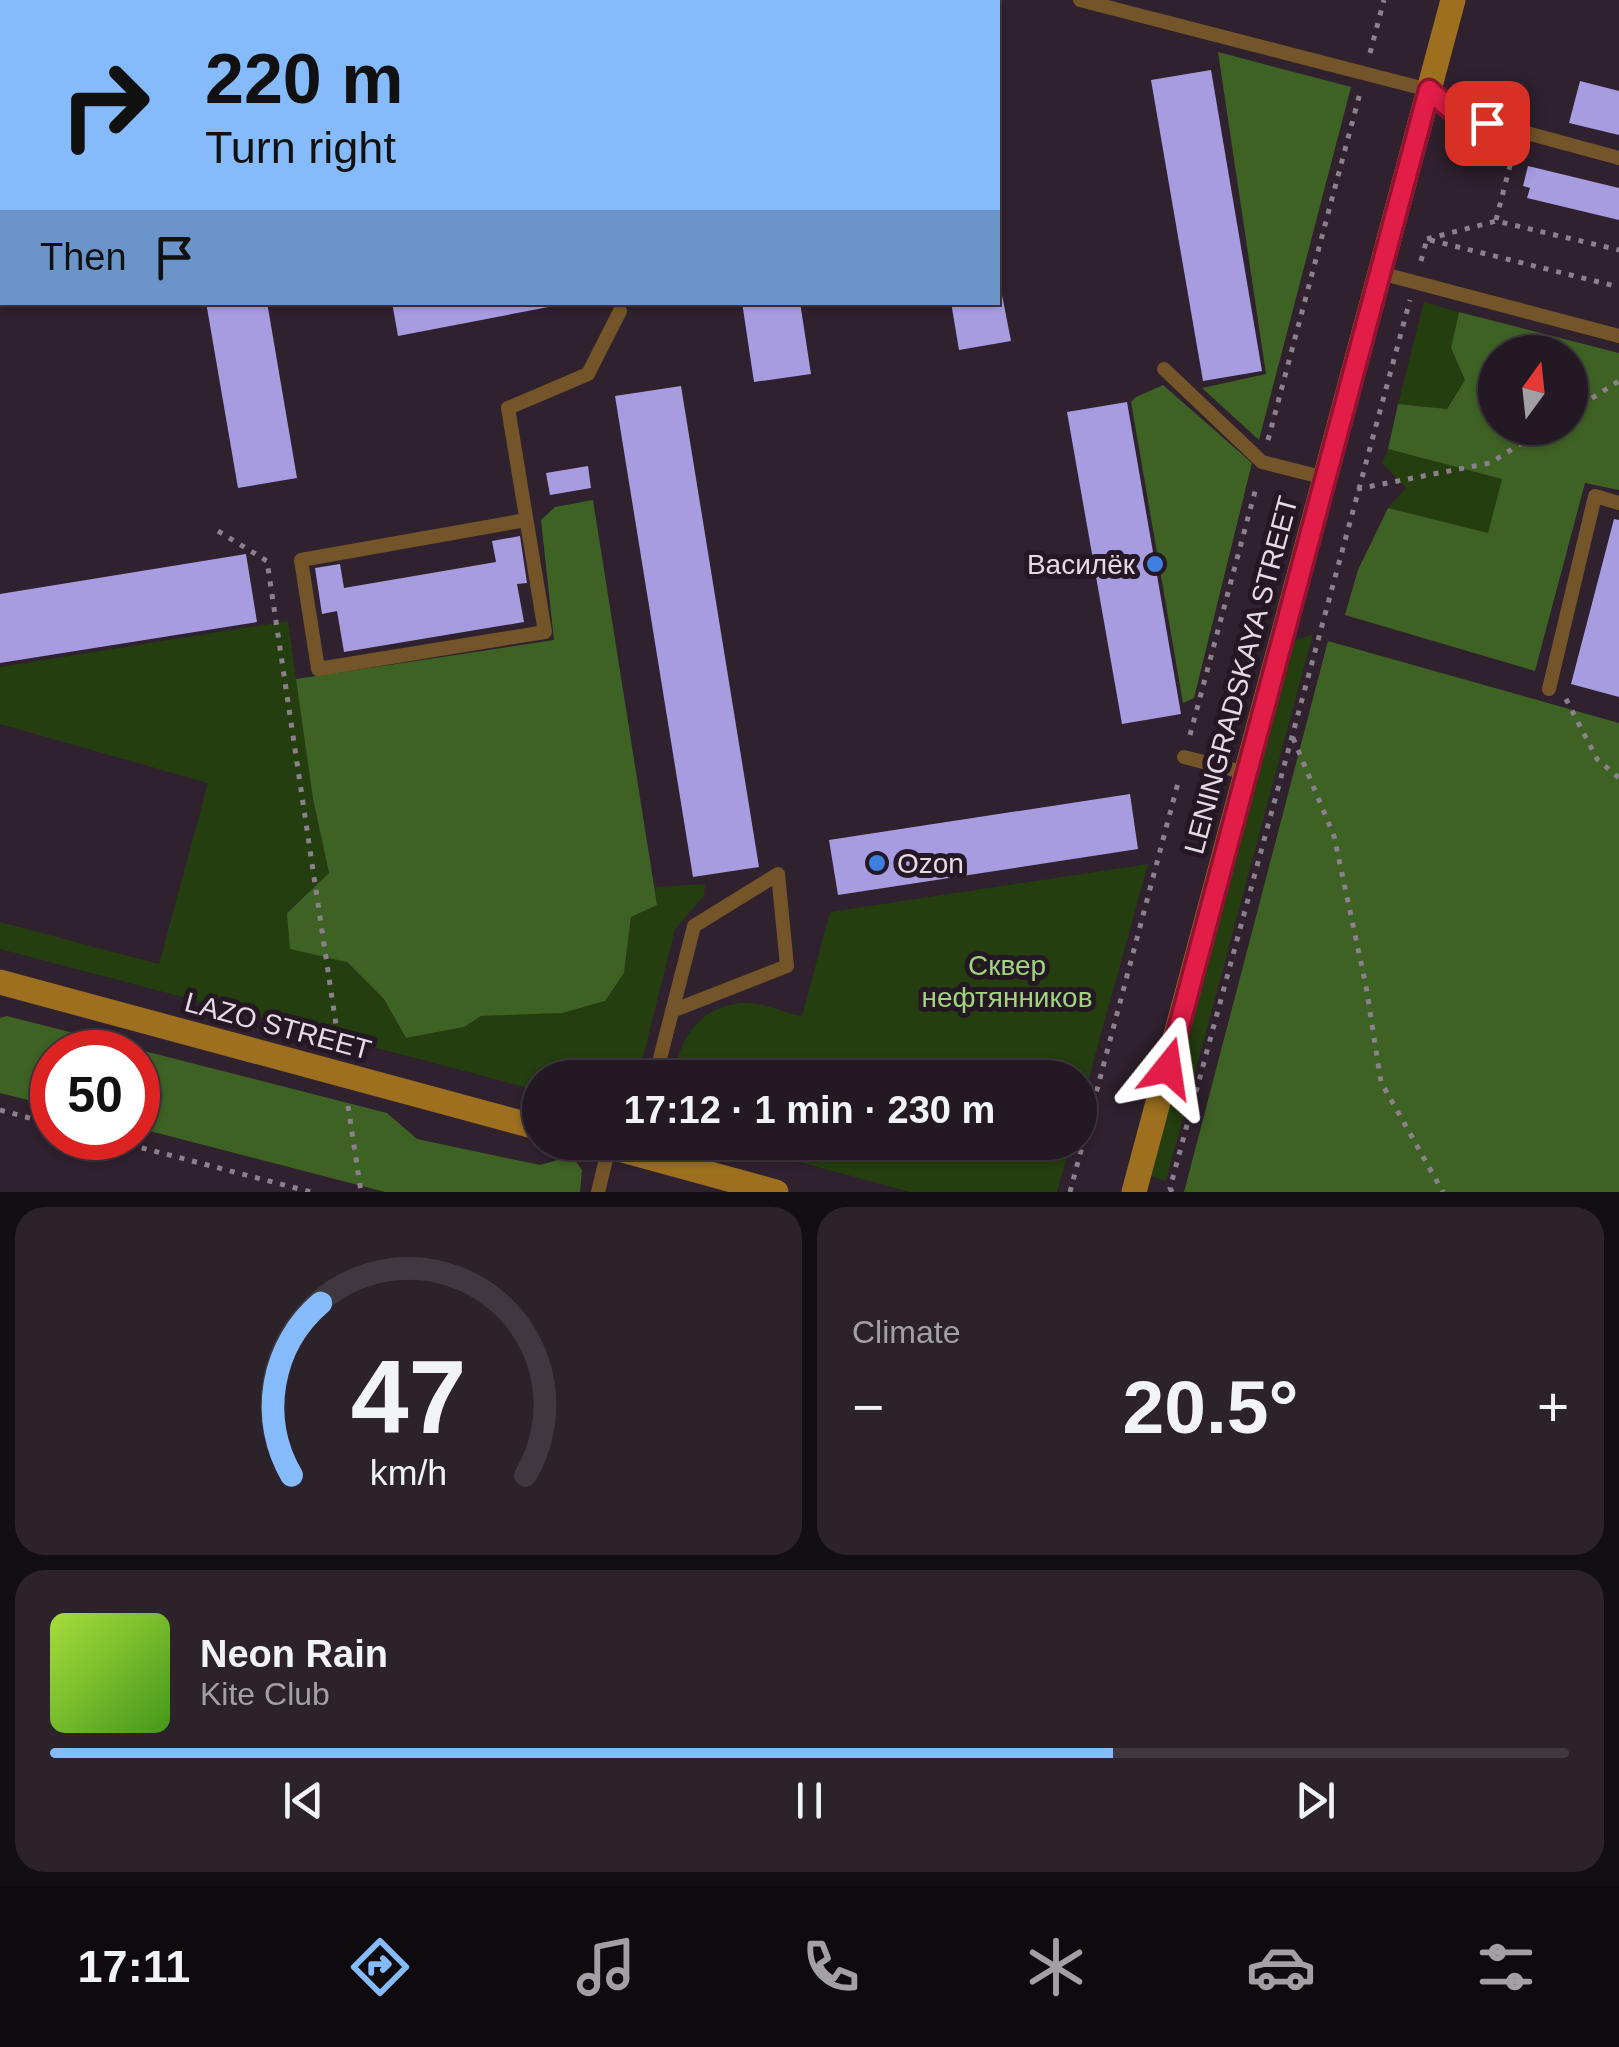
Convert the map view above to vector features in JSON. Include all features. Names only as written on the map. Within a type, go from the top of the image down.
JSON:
[{"type":"main road","name":"LENINGRADSKAYA STREET","points":[[1134,1192],[1453,0]]},
{"type":"main road","name":"LAZO STREET","points":[[0,982],[522,1123]]},
{"type":"main road","points":[[675,1160],[776,1192]]},
{"type":"lane","points":[[1080,0],[1429,90],[1456,114],[1619,158]]},
{"type":"lane","points":[[1380,273],[1619,336]]},
{"type":"lane","points":[[526,520],[302,560],[318,669],[545,632],[508,408],[588,374],[620,311]]},
{"type":"lane","points":[[1164,370],[1262,462],[1325,478]]},
{"type":"lane","points":[[1556,691],[1595,496],[1619,503]]},
{"type":"lane","points":[[1184,757],[1246,774]]},
{"type":"lane","points":[[660,1060],[694,926],[778,874],[787,966],[672,1012]]},
{"type":"lane","points":[[598,1192],[600,1160]]},
{"type":"path","points":[[1070,1192],[1384,0]]},
{"type":"path","points":[[1496,221],[1519,131]]},
{"type":"path","points":[[1427,240],[1496,221],[1619,250]]},
{"type":"path","points":[[1172,1192],[1357,489],[1427,240]]},
{"type":"path","points":[[1427,240],[1619,287]]},
{"type":"path","points":[[1588,401],[1619,382]]},
{"type":"path","points":[[1357,489],[1490,463],[1519,445]]},
{"type":"path","points":[[218,531],[267,561],[361,1192]]},
{"type":"path","points":[[1556,691],[1597,759],[1619,778]]},
{"type":"path","points":[[1292,735],[1334,836],[1366,986],[1381,1082],[1443,1192]]},
{"type":"path","points":[[0,1110],[30,1118]]},
{"type":"path","points":[[160,1153],[310,1192]]},
{"type":"green space","points":[[1218,52],[1351,87],[1259,440],[1202,388],[1266,374]]},
{"type":"green space","points":[[1424,302],[1459,312],[1451,348],[1465,380],[1447,409],[1398,404]]},
{"type":"green space","points":[[1459,312],[1549,335],[1478,335],[1478,445],[1588,445],[1588,345],[1619,353],[1619,490],[1585,483],[1535,671],[1345,615],[1358,570],[1388,508],[1488,533],[1502,479],[1388,449],[1398,404],[1447,409],[1465,380],[1451,348]]},
{"type":"green space","points":[[1163,385],[1252,463],[1194,698],[1183,703],[1131,402]]},
{"type":"green space","points":[[1388,449],[1502,479],[1488,534],[1388,508],[1406,488],[1382,463]]},
{"type":"green space","points":[[593,500],[657,905],[631,917],[624,973],[605,1001],[562,1013],[481,1016],[464,1027],[406,1038],[384,999],[347,962],[290,949],[287,913],[329,873],[313,799],[296,679],[554,640],[541,520],[555,507]]},
{"type":"green space","points":[[288,621],[313,799],[329,873],[287,912],[384,999],[406,1038],[464,1027],[481,1016],[562,1013],[624,973],[631,917],[657,905],[655,887],[705,884],[704,896],[675,929],[642,1060],[522,1060],[522,1086],[0,949],[0,922],[159,964],[208,783],[0,724],[0,667]]},
{"type":"green space","points":[[1313,634],[1166,1181],[1147,1175],[1288,648]]},
{"type":"green space","points":[[1328,641],[1619,723],[1619,1192],[1184,1192]]},
{"type":"green space","name":"Сквер нефтянников","points":[[1148,864],[1094,1060],[678,1060],[693,1028],[713,1011],[726,1006],[748,1003],[802,1016],[830,912]]},
{"type":"green space","points":[[7,1016],[62,1030],[30,1030],[30,1100],[0,1093],[0,1018]]},
{"type":"green space","points":[[160,1055],[387,1113],[417,1139],[540,1165],[575,1160],[582,1170],[580,1192],[385,1192],[160,1134]]},
{"type":"green space","points":[[792,1160],[1066,1160],[1057,1192],[910,1192]]},
{"type":"building","points":[[1211,70],[1262,371],[1203,381],[1151,80]]},
{"type":"building","points":[[1580,81],[1619,91],[1619,135],[1569,123]]},
{"type":"building","points":[[1528,166],[1619,188],[1619,220],[1527,198],[1530,188],[1523,186]]},
{"type":"building","points":[[1000,284],[1011,341],[959,350],[952,305],[1000,305]]},
{"type":"building","points":[[207,305],[268,305],[297,478],[238,488]]},
{"type":"building","points":[[393,305],[559,305],[398,336]]},
{"type":"building","points":[[742,305],[800,305],[811,374],[754,382]]},
{"type":"building","points":[[681,386],[759,867],[693,877],[615,396]]},
{"type":"building","points":[[1127,402],[1181,714],[1122,724],[1067,412]]},
{"type":"building","points":[[588,466],[591,488],[550,495],[546,473]]},
{"type":"building","points":[[1614,519],[1619,520],[1619,697],[1571,684]]},
{"type":"building","points":[[520,536],[527,583],[517,584],[524,622],[344,652],[337,611],[322,614],[315,568],[340,564],[344,588],[496,562],[492,541]]},
{"type":"building","points":[[246,554],[257,622],[0,663],[0,594]]},
{"type":"building","points":[[1130,794],[1138,849],[838,895],[829,840]]},
{"type":"place","name":"Василёк","points":[[1155,564]]},
{"type":"place","name":"Ozon","points":[[877,863]]},
{"type":"route","points":[[1168,1068],[1429,90],[1456,114],[1487,123]]}]
